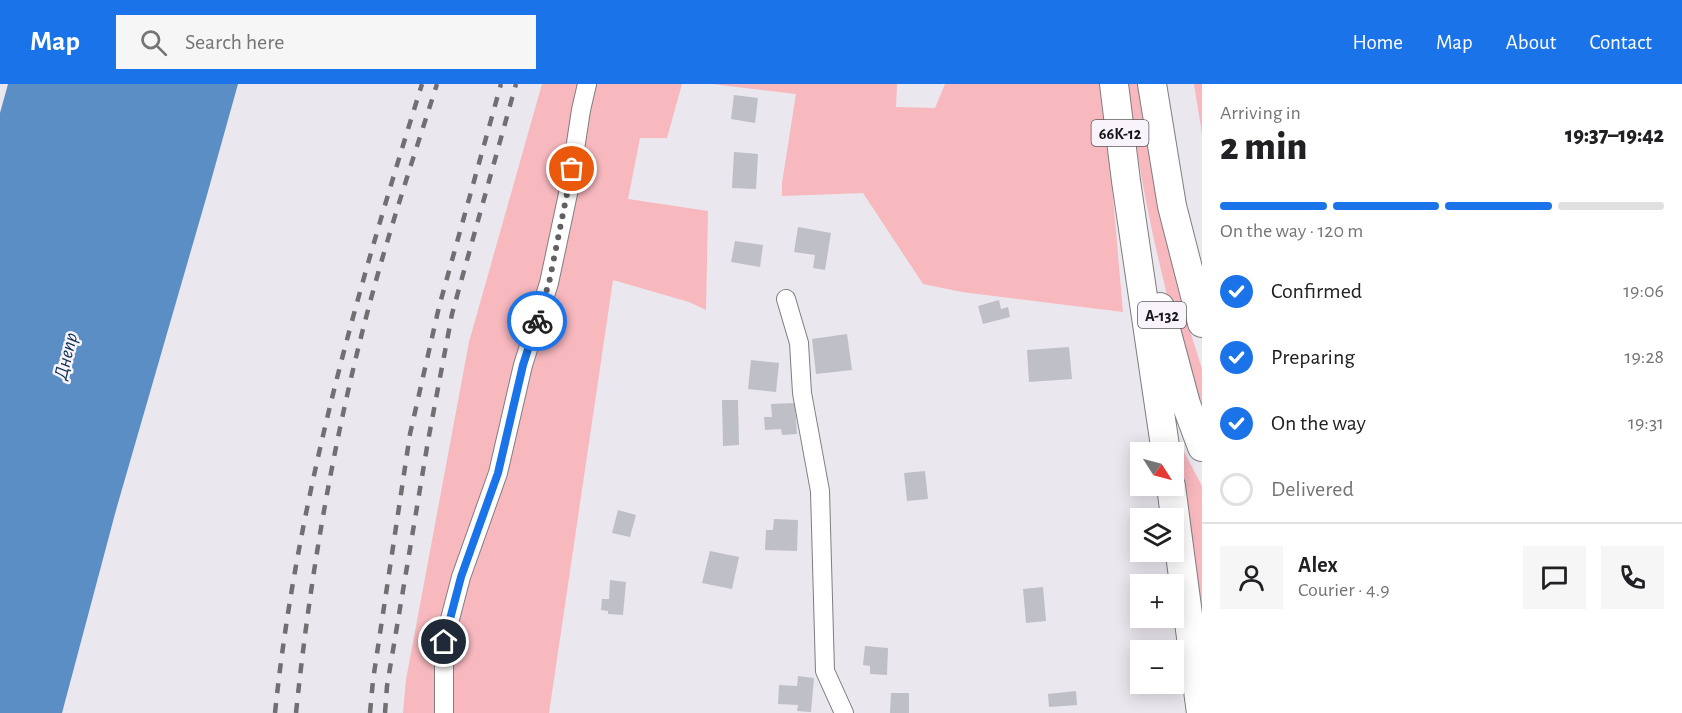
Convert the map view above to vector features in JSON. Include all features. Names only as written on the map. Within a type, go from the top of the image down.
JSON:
[{"type":"main road","name":"66К-12","points":[[1114,84],[1164,442]]},
{"type":"main road","name":"А-132","points":[[1152,84],[1172,206],[1202,323]]},
{"type":"main road","name":"А-132","points":[[1126,181],[1186,404],[1202,447]]},
{"type":"main road","points":[[1172,496],[1201,713]]},
{"type":"street","points":[[444,713],[444,642],[461,577],[498,473],[523,365],[549,283],[569,189],[580,110],[587,84]]},
{"type":"street","points":[[786,299],[799,343],[802,393],[820,491],[825,671],[844,713]]},
{"type":"shaded area","points":[[542,84],[682,84],[667,138],[640,138],[628,199],[708,211],[706,310],[689,302],[613,280],[549,713],[403,713],[406,680],[469,342]]},
{"type":"shaded area","points":[[712,84],[897,84],[896,107],[935,108],[945,84],[1103,84],[1123,312],[962,292],[923,284],[863,193],[782,196],[796,94]]},
{"type":"shaded area","points":[[1126,84],[1138,84],[1146,141],[1166,239],[1185,315],[1202,369],[1202,407],[1165,288]]},
{"type":"shaded area","points":[[1194,84],[1202,84],[1202,134]]},
{"type":"shaded area","points":[[1169,423],[1179,442],[1172,442]]},
{"type":"shaded area","points":[[1184,452],[1202,486],[1202,639],[1196,583],[1181,496],[1184,496]]},
{"type":"water","name":"Днепр","points":[[8,84],[238,84],[116,510],[62,713],[0,713],[0,113]]},
{"type":"building","points":[[734,95],[758,98],[755,123],[731,119]]},
{"type":"building","points":[[734,152],[758,154],[756,189],[732,188]]},
{"type":"building","points":[[798,227],[831,233],[825,270],[813,268],[815,255],[794,252]]},
{"type":"building","points":[[735,241],[763,245],[760,267],[731,262]]},
{"type":"building","points":[[999,300],[1001,309],[1008,307],[1010,317],[983,324],[978,306]]},
{"type":"building","points":[[847,334],[852,370],[816,374],[812,339]]},
{"type":"building","points":[[1069,347],[1072,379],[1029,382],[1027,350]]},
{"type":"building","points":[[751,360],[779,363],[776,392],[748,389]]},
{"type":"building","points":[[722,400],[738,400],[739,445],[723,446]]},
{"type":"building","points":[[795,403],[797,434],[782,435],[781,429],[765,430],[764,417],[772,417],[771,404]]},
{"type":"building","points":[[925,471],[928,499],[907,501],[904,473]]},
{"type":"building","points":[[618,510],[636,515],[630,537],[612,533]]},
{"type":"building","points":[[774,519],[798,520],[797,551],[765,550],[766,530],[773,530]]},
{"type":"building","points":[[710,551],[739,557],[732,589],[702,583]]},
{"type":"building","points":[[610,580],[626,582],[623,615],[608,614],[608,611],[601,610],[602,599],[609,599]]},
{"type":"building","points":[[1043,587],[1046,621],[1026,623],[1023,589]]},
{"type":"building","points":[[865,646],[888,648],[887,675],[870,674],[870,666],[863,665]]},
{"type":"building","points":[[798,676],[814,678],[811,712],[797,711],[798,705],[778,704],[779,685],[797,686]]},
{"type":"building","points":[[1076,691],[1077,705],[1049,707],[1048,694]]},
{"type":"building","points":[[891,693],[909,693],[909,713],[890,713]]},
{"type":"railway","points":[[275,713],[298,553],[314,474],[353,317],[422,84]]},
{"type":"railway","points":[[296,713],[308,611],[324,510],[355,360],[401,197],[437,84]]},
{"type":"railway","points":[[370,713],[410,434],[439,307],[501,84]]},
{"type":"railway","points":[[385,713],[387,686],[428,441],[452,314],[516,84]]},
{"type":"way so far","points":[[537,321],[549,283],[572,169]]},
{"type":"route","points":[[444,642],[461,577],[498,473],[523,365],[537,321]]}]
